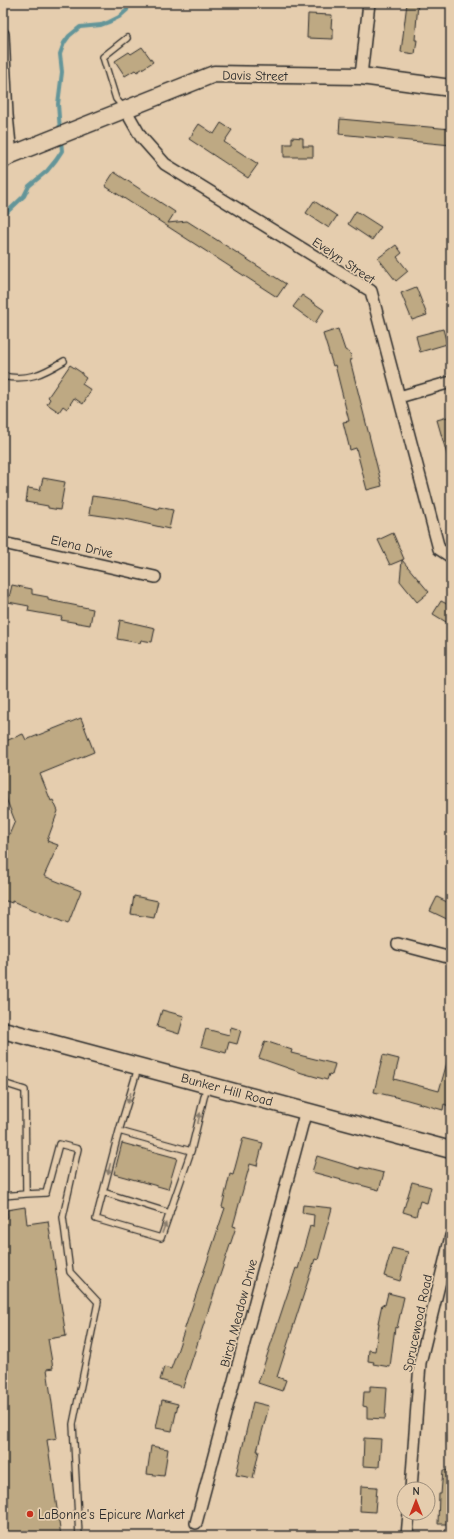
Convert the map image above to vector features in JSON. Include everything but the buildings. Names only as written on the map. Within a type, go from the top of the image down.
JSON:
[{"type":"main road","name":"Davis Street","points":[[7,158],[99,119],[214,74],[361,76],[451,88]]},
{"type":"main road","name":"Bunker Hill Road","points":[[3,1030],[451,1150]]},
{"type":"street","points":[[361,76],[369,3]]},
{"type":"street","points":[[3,34],[7,115],[7,158]]},
{"type":"street","name":"Evelyn Street","points":[[125,109],[141,137],[165,164],[370,291],[439,549],[451,557]]},
{"type":"street","points":[[399,397],[451,382]]},
{"type":"street","name":"Elena Drive","points":[[3,543],[155,577]]},
{"type":"street","points":[[398,944],[451,958]]},
{"type":"street","name":"Birch Meadow Drive","points":[[196,1523],[306,1110]]},
{"type":"street","name":"Sprucewood Road","points":[[411,1481],[420,1363],[451,1236]]},
{"type":"street","points":[[407,1536],[408,1521]]},
{"type":"lane","points":[[125,109],[116,99],[103,57],[126,38]]},
{"type":"lane","points":[[3,376],[23,378],[43,374],[64,361]]},
{"type":"lane","points":[[139,1066],[119,1131],[96,1219],[161,1238],[191,1151],[207,1084]]},
{"type":"lane","points":[[3,1083],[25,1090],[26,1194]]},
{"type":"lane","points":[[119,1131],[191,1151]]},
{"type":"lane","points":[[3,1196],[46,1193],[59,1144],[78,1149],[63,1217],[70,1272],[98,1302],[73,1424],[79,1536]]},
{"type":"lane","points":[[103,1192],[170,1213]]},
{"type":"waterway","points":[[60,131],[58,104],[62,72],[60,54],[64,43],[69,36],[80,27],[101,25],[119,17],[127,10],[128,3]]},
{"type":"waterway","points":[[3,216],[24,196],[29,186],[47,171],[56,160],[62,151],[61,140]]},
{"type":"place","name":"LaBonne's Epicure Market","points":[[30,1514]]}]
